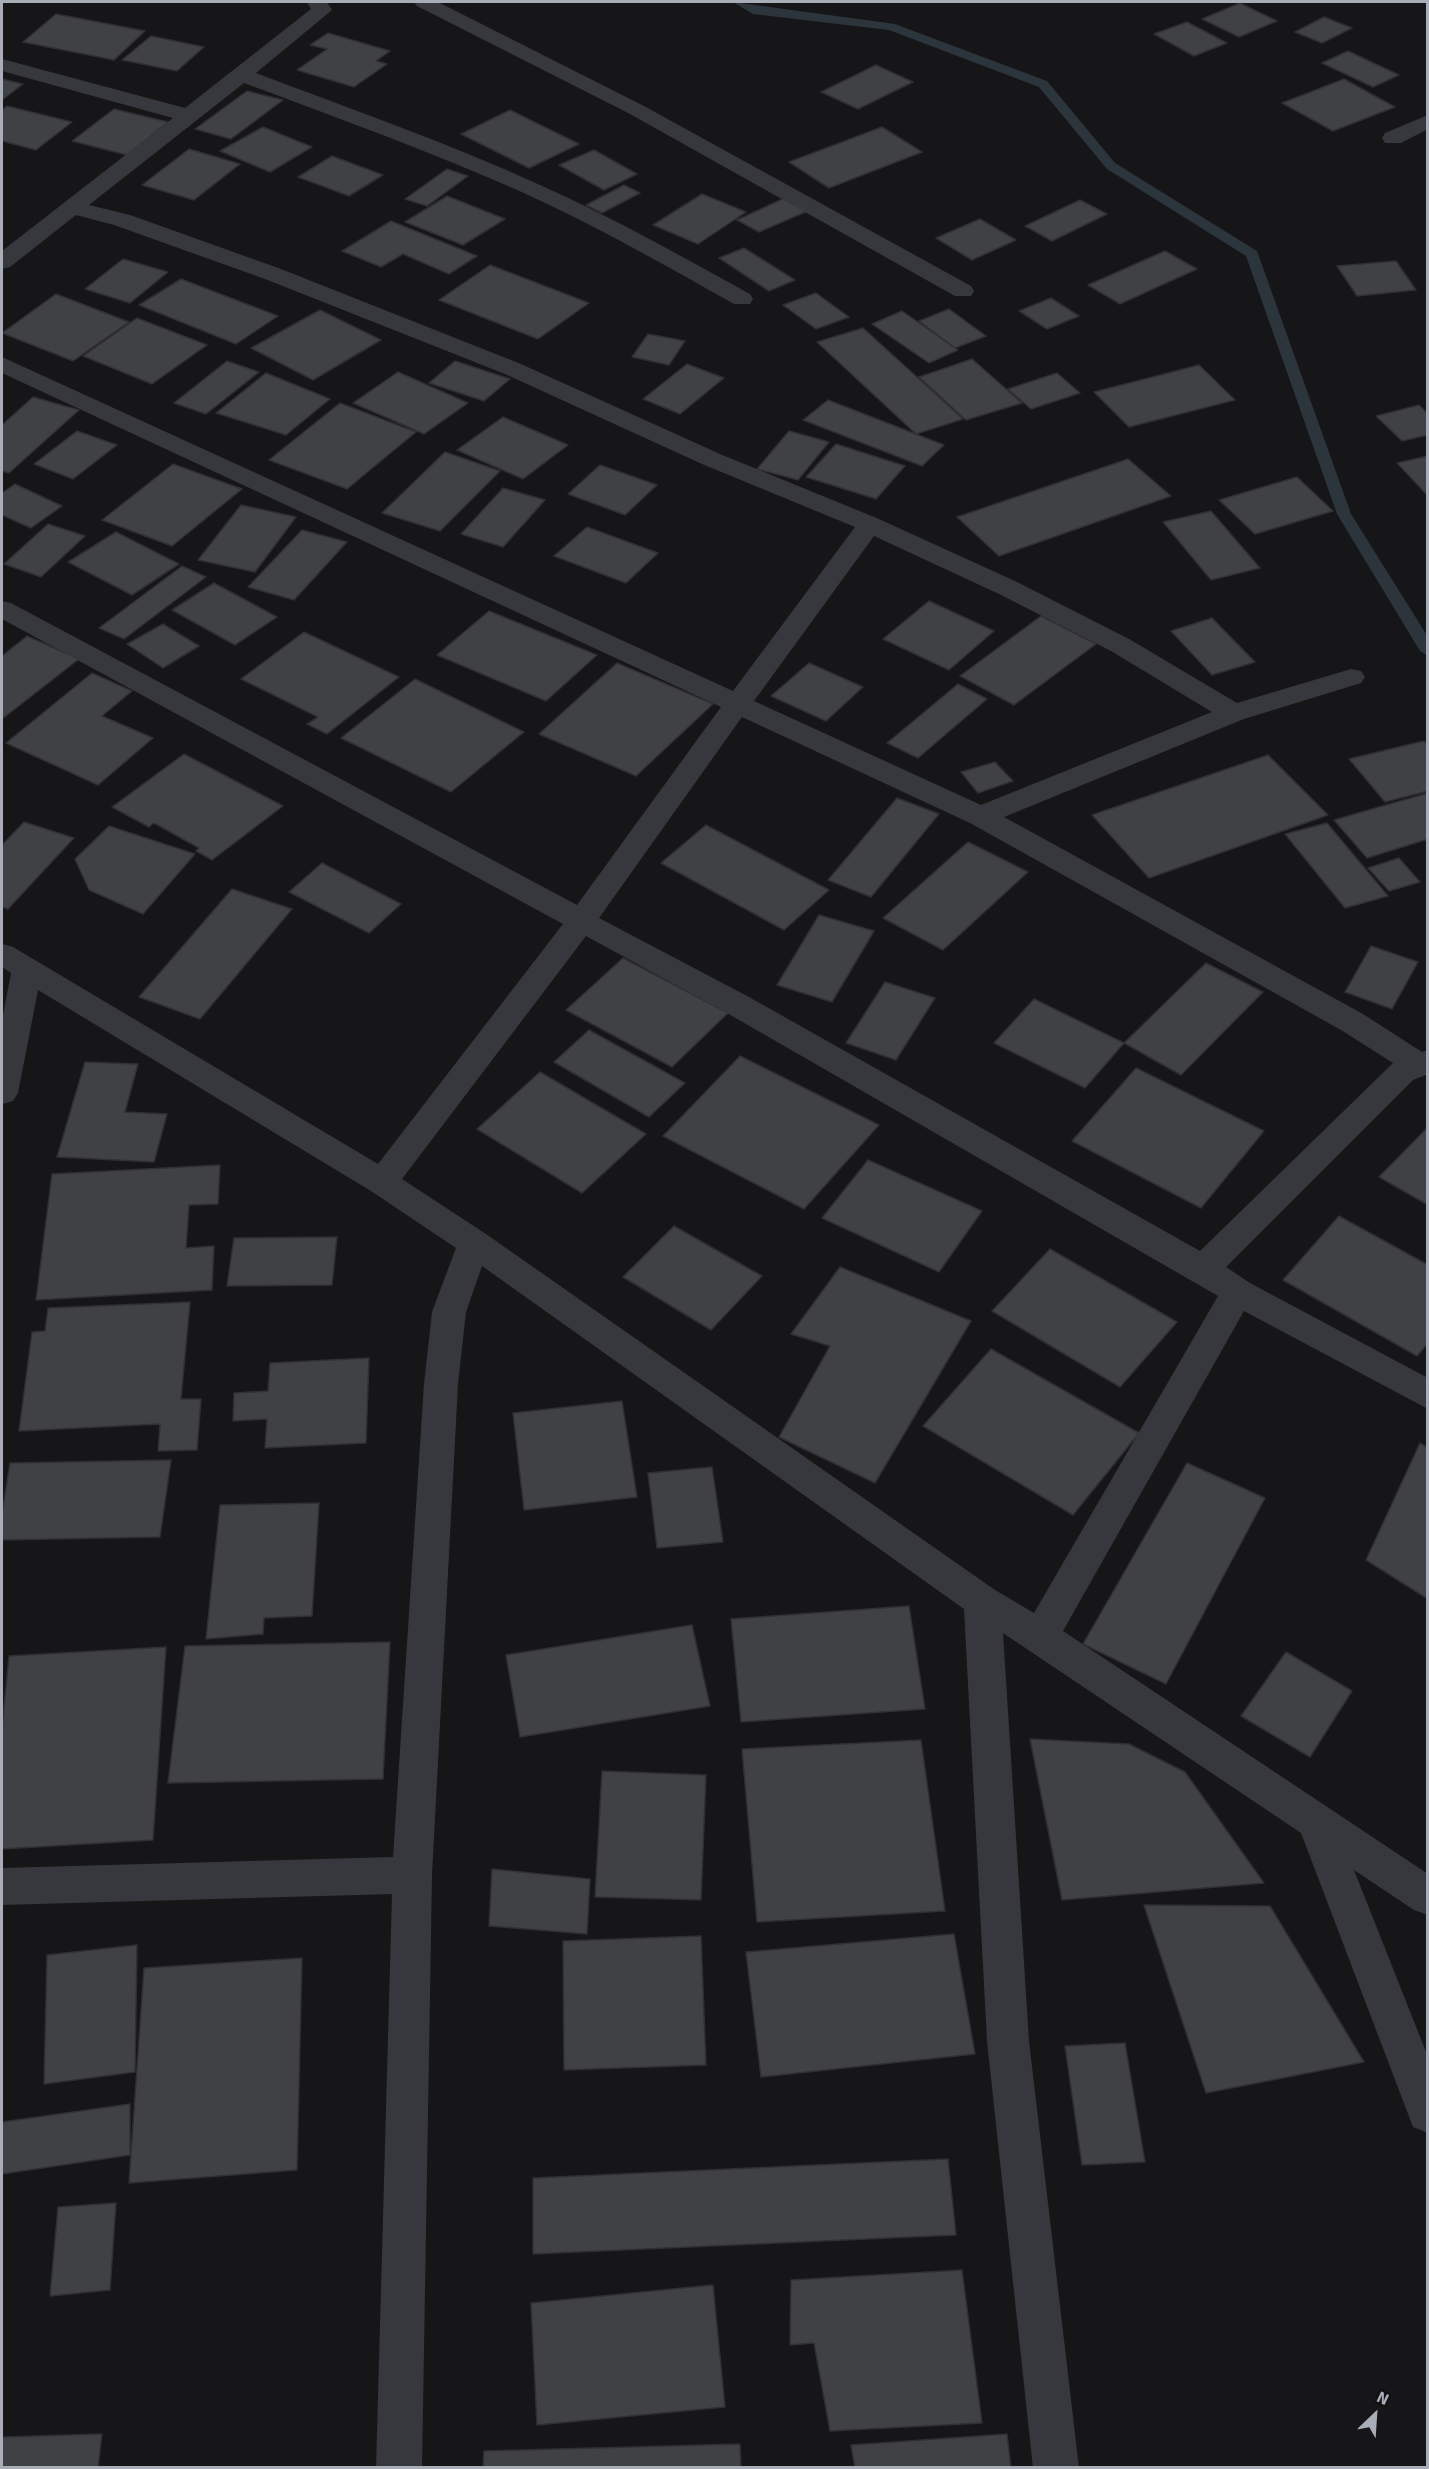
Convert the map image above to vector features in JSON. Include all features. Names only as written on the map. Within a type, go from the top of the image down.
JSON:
[{"type":"street","points":[[2,262],[243,75],[322,10],[317,2]]},
{"type":"street","points":[[424,2],[638,110],[963,291]]},
{"type":"street","points":[[2,65],[190,116]]},
{"type":"street","points":[[243,75],[425,144],[532,189],[638,240],[742,299]]},
{"type":"street","points":[[1393,138],[1428,122]]},
{"type":"street","points":[[72,207],[122,220],[273,274],[513,369],[711,459],[870,524],[1008,588],[1120,645],[1234,713]]},
{"type":"street","points":[[2,235],[27,243]]},
{"type":"street","points":[[2,364],[980,816],[1423,1062]]},
{"type":"street","points":[[382,1182],[582,920],[870,524]]},
{"type":"street","points":[[2,609],[738,1005],[1203,1269],[1238,1292],[1428,1395]]},
{"type":"street","points":[[980,816],[1234,713],[1351,678]]},
{"type":"street","points":[[2,1093],[14,962],[382,1182],[474,1243],[982,1601],[1040,1636],[1428,1897]]},
{"type":"street","points":[[1203,1269],[1402,1072],[1423,1062]]},
{"type":"street","points":[[399,2468],[412,1875],[441,1384],[449,1312],[474,1243]]},
{"type":"street","points":[[1040,1636],[1238,1292]]},
{"type":"street","points":[[982,1601],[1008,2041],[1056,2468]]},
{"type":"street","points":[[1316,1822],[1428,2112]]},
{"type":"street","points":[[2,1887],[412,1875]]},
{"type":"building","points":[[1240,3],[1277,21],[1239,37],[1202,19]]},
{"type":"building","points":[[56,14],[145,31],[114,60],[23,42]]},
{"type":"building","points":[[1324,17],[1352,28],[1322,43],[1295,32]]},
{"type":"building","points":[[1187,22],[1227,43],[1194,56],[1154,34]]},
{"type":"building","points":[[328,33],[390,51],[376,61],[387,64],[354,87],[297,70],[327,49],[310,45]]},
{"type":"building","points":[[151,36],[204,47],[177,71],[122,60]]},
{"type":"building","points":[[1348,51],[1399,75],[1373,87],[1322,63]]},
{"type":"building","points":[[876,65],[913,82],[858,109],[821,92]]},
{"type":"building","points":[[2,79],[23,84],[2,100]]},
{"type":"building","points":[[1344,79],[1395,107],[1333,131],[1282,103]]},
{"type":"building","points":[[247,91],[283,100],[231,139],[195,129]]},
{"type":"building","points":[[7,106],[72,122],[36,150],[2,141],[2,110]]},
{"type":"building","points":[[114,109],[168,122],[127,155],[72,141]]},
{"type":"building","points":[[510,110],[579,144],[529,168],[461,134]]},
{"type":"building","points":[[263,127],[312,147],[270,172],[220,151]]},
{"type":"building","points":[[882,127],[922,152],[829,188],[789,162]]},
{"type":"building","points":[[189,149],[240,164],[194,200],[142,185]]},
{"type":"building","points":[[594,150],[637,174],[604,190],[559,165]]},
{"type":"building","points":[[332,156],[383,175],[349,196],[298,177]]},
{"type":"building","points":[[447,169],[468,176],[427,206],[405,199]]},
{"type":"building","points":[[624,185],[640,193],[602,213],[586,205]]},
{"type":"building","points":[[702,194],[746,212],[698,244],[653,225]]},
{"type":"building","points":[[447,196],[505,219],[463,245],[405,222]]},
{"type":"building","points":[[787,197],[810,210],[759,232],[737,220]]},
{"type":"building","points":[[1080,200],[1107,214],[1052,241],[1025,226]]},
{"type":"building","points":[[980,219],[1016,240],[972,260],[936,238]]},
{"type":"building","points":[[391,221],[477,256],[449,274],[403,254],[381,267],[342,251]]},
{"type":"building","points":[[744,248],[795,280],[769,291],[719,258]]},
{"type":"building","points":[[1165,251],[1197,269],[1120,304],[1088,285]]},
{"type":"building","points":[[123,259],[168,272],[130,303],[85,289]]},
{"type":"building","points":[[1396,261],[1416,290],[1357,296],[1337,266]]},
{"type":"building","points":[[490,265],[589,303],[538,339],[439,300]]},
{"type":"building","points":[[181,279],[278,316],[236,344],[139,305]]},
{"type":"building","points":[[816,293],[849,317],[816,329],[783,305]]},
{"type":"building","points":[[56,294],[129,322],[73,361],[2,333]]},
{"type":"building","points":[[1051,298],[1079,316],[1047,329],[1019,311]]},
{"type":"building","points":[[949,309],[986,336],[955,348],[919,321]]},
{"type":"building","points":[[320,310],[381,340],[313,380],[251,348]]},
{"type":"building","points":[[902,311],[958,350],[929,363],[872,324]]},
{"type":"building","points":[[137,318],[207,345],[152,384],[83,356]]},
{"type":"building","points":[[863,328],[963,419],[916,434],[817,342]]},
{"type":"building","points":[[648,334],[685,341],[669,365],[632,357]]},
{"type":"building","points":[[972,359],[1022,403],[966,420],[919,377]]},
{"type":"building","points":[[227,361],[259,372],[206,414],[174,403]]},
{"type":"building","points":[[455,361],[510,379],[484,401],[429,383]]},
{"type":"building","points":[[687,364],[724,378],[680,414],[643,399]]},
{"type":"building","points":[[1199,365],[1235,400],[1129,427],[1094,392]]},
{"type":"building","points":[[398,372],[468,403],[424,434],[353,403]]},
{"type":"building","points":[[266,373],[330,399],[286,435],[216,413]]},
{"type":"building","points":[[1057,373],[1080,393],[1031,409],[1008,389]]},
{"type":"building","points":[[33,397],[79,410],[9,473],[2,471],[2,425]]},
{"type":"building","points":[[828,400],[944,445],[922,466],[803,420]]},
{"type":"building","points":[[340,403],[416,432],[347,489],[269,460]]},
{"type":"building","points":[[1419,405],[1428,414],[1428,435],[1402,441],[1376,416]]},
{"type":"building","points":[[503,417],[568,445],[523,479],[457,450]]},
{"type":"building","points":[[77,431],[117,445],[73,479],[34,464]]},
{"type":"building","points":[[789,431],[829,442],[798,480],[757,469]]},
{"type":"building","points":[[836,444],[905,466],[876,499],[806,477]]},
{"type":"building","points":[[445,452],[500,471],[440,531],[382,513]]},
{"type":"building","points":[[1428,456],[1428,496],[1397,463]]},
{"type":"building","points":[[1128,459],[1171,496],[999,556],[957,517]]},
{"type":"building","points":[[173,464],[242,489],[172,546],[102,520]]},
{"type":"building","points":[[600,465],[657,485],[625,515],[568,494]]},
{"type":"building","points":[[1297,477],[1333,511],[1255,534],[1219,500]]},
{"type":"building","points":[[15,484],[62,506],[31,528],[2,515],[2,493]]},
{"type":"building","points":[[503,488],[545,500],[503,547],[461,534]]},
{"type":"building","points":[[241,505],[296,517],[255,572],[198,560]]},
{"type":"building","points":[[1211,511],[1260,568],[1211,580],[1163,522]]},
{"type":"building","points":[[48,524],[85,536],[41,577],[4,564]]},
{"type":"building","points":[[587,527],[658,553],[626,583],[554,556]]},
{"type":"building","points":[[302,530],[347,542],[294,600],[248,587]]},
{"type":"building","points":[[116,532],[179,564],[132,595],[68,562]]},
{"type":"building","points":[[182,566],[206,577],[124,639],[99,628]]},
{"type":"building","points":[[214,583],[277,617],[235,645],[172,610]]},
{"type":"building","points":[[929,601],[994,631],[949,670],[883,639]]},
{"type":"building","points":[[489,611],[597,655],[546,701],[437,655]]},
{"type":"building","points":[[1041,616],[1096,644],[1014,705],[960,676]]},
{"type":"building","points":[[1212,618],[1255,662],[1212,675],[1171,631]]},
{"type":"building","points":[[163,624],[199,646],[163,668],[127,644]]},
{"type":"building","points":[[304,632],[399,677],[327,734],[307,724],[318,717],[241,679]]},
{"type":"building","points":[[27,636],[79,659],[2,719],[2,656]]},
{"type":"building","points":[[617,663],[713,704],[636,776],[539,734]]},
{"type":"building","points":[[809,663],[863,687],[826,721],[771,696]]},
{"type":"building","points":[[92,673],[132,691],[102,716],[153,738],[98,785],[6,743]]},
{"type":"building","points":[[415,679],[524,732],[451,792],[341,738]]},
{"type":"building","points":[[958,684],[987,699],[918,758],[887,743]]},
{"type":"building","points":[[1424,741],[1428,745],[1428,791],[1385,802],[1349,759]]},
{"type":"building","points":[[184,754],[283,806],[212,860],[196,851],[199,848],[154,823],[149,827],[112,807]]},
{"type":"building","points":[[1268,755],[1328,815],[1149,878],[1092,815]]},
{"type":"building","points":[[995,762],[1013,781],[978,793],[961,772]]},
{"type":"building","points":[[1428,793],[1428,839],[1367,858],[1334,820]]},
{"type":"building","points":[[897,798],[939,814],[871,897],[828,880]]},
{"type":"building","points":[[24,822],[74,838],[8,909],[2,907],[2,845]]},
{"type":"building","points":[[1327,823],[1388,896],[1345,908],[1285,834]]},
{"type":"building","points":[[706,825],[829,890],[784,930],[661,863]]},
{"type":"building","points":[[109,826],[195,854],[143,914],[89,890],[75,859]]},
{"type":"building","points":[[968,842],[1028,872],[943,950],[883,918]]},
{"type":"building","points":[[1399,858],[1420,882],[1389,891],[1368,868]]},
{"type":"building","points":[[322,863],[401,904],[369,933],[289,892]]},
{"type":"building","points":[[232,889],[292,909],[200,1019],[139,997]]},
{"type":"building","points":[[819,915],[874,931],[832,1002],[777,985]]},
{"type":"building","points":[[1371,946],[1418,962],[1392,1009],[1345,992]]},
{"type":"building","points":[[623,958],[728,1013],[672,1067],[566,1010]]},
{"type":"building","points":[[1206,963],[1263,992],[1181,1075],[1124,1043]]},
{"type":"building","points":[[885,982],[935,998],[896,1060],[846,1043]]},
{"type":"building","points":[[1034,999],[1124,1043],[1085,1088],[994,1043]]},
{"type":"building","points":[[589,1030],[685,1083],[649,1117],[554,1062]]},
{"type":"building","points":[[740,1056],[879,1125],[804,1209],[663,1136]]},
{"type":"building","points":[[85,1062],[138,1064],[125,1112],[167,1114],[154,1162],[57,1157]]},
{"type":"building","points":[[1136,1068],[1264,1131],[1201,1208],[1072,1141]]},
{"type":"building","points":[[540,1072],[646,1134],[582,1193],[477,1129]]},
{"type":"building","points":[[1428,1127],[1428,1205],[1379,1177]]},
{"type":"building","points":[[868,1160],[982,1211],[939,1272],[822,1218]]},
{"type":"building","points":[[220,1165],[218,1204],[189,1205],[186,1248],[214,1246],[212,1290],[36,1300],[52,1174]]},
{"type":"building","points":[[1339,1216],[1428,1265],[1428,1343],[1417,1356],[1283,1280]]},
{"type":"building","points":[[674,1226],[762,1276],[711,1330],[623,1277]]},
{"type":"building","points":[[337,1237],[332,1285],[227,1286],[234,1238]]},
{"type":"building","points":[[1050,1249],[1177,1322],[1120,1387],[992,1311]]},
{"type":"building","points":[[840,1267],[971,1321],[875,1483],[779,1437],[830,1346],[791,1334]]},
{"type":"building","points":[[190,1302],[181,1399],[201,1399],[197,1450],[158,1451],[160,1424],[19,1431],[32,1332],[45,1331],[48,1308]]},
{"type":"building","points":[[991,1349],[1139,1433],[1073,1515],[923,1426]]},
{"type":"building","points":[[369,1358],[366,1443],[265,1448],[267,1419],[233,1421],[234,1393],[268,1391],[270,1363]]},
{"type":"building","points":[[622,1401],[637,1497],[524,1510],[513,1413]]},
{"type":"building","points":[[1420,1443],[1428,1448],[1428,1599],[1366,1560]]},
{"type":"building","points":[[171,1460],[160,1537],[2,1540],[2,1513],[10,1463]]},
{"type":"building","points":[[1187,1463],[1265,1498],[1166,1684],[1083,1644]]},
{"type":"building","points":[[712,1467],[723,1542],[657,1548],[648,1473]]},
{"type":"building","points":[[319,1503],[312,1616],[264,1618],[263,1634],[206,1639],[220,1505]]},
{"type":"building","points":[[909,1606],[925,1709],[741,1722],[731,1619]]},
{"type":"building","points":[[692,1625],[710,1706],[520,1737],[506,1655]]},
{"type":"building","points":[[390,1642],[383,1779],[168,1783],[185,1646]]},
{"type":"building","points":[[166,1647],[153,1840],[2,1849],[2,1727],[9,1656]]},
{"type":"building","points":[[1286,1652],[1352,1691],[1310,1757],[1241,1716]]},
{"type":"building","points":[[1030,1739],[1129,1744],[1185,1772],[1264,1883],[1062,1900]]},
{"type":"building","points":[[921,1740],[945,1911],[757,1922],[742,1749]]},
{"type":"building","points":[[602,1771],[706,1775],[701,1900],[595,1897]]},
{"type":"building","points":[[492,1869],[590,1879],[587,1934],[489,1926]]},
{"type":"building","points":[[1144,1905],[1270,1906],[1364,2062],[1206,2093]]},
{"type":"building","points":[[954,1934],[975,2054],[761,2077],[746,1952]]},
{"type":"building","points":[[701,1936],[706,2065],[564,2070],[563,1941]]},
{"type":"building","points":[[137,1945],[135,2072],[44,2084],[47,1955]]},
{"type":"building","points":[[302,1958],[297,2170],[129,2183],[144,1968]]},
{"type":"building","points":[[1125,2043],[1145,2162],[1082,2165],[1065,2046]]},
{"type":"building","points":[[130,2104],[130,2155],[2,2174],[2,2122]]},
{"type":"building","points":[[948,2159],[956,2235],[533,2254],[533,2178]]},
{"type":"building","points":[[116,2203],[110,2290],[50,2296],[58,2207]]},
{"type":"building","points":[[962,2270],[982,2423],[830,2431],[814,2343],[790,2345],[791,2280]]},
{"type":"building","points":[[713,2285],[725,2407],[537,2425],[531,2303]]},
{"type":"building","points":[[102,2434],[98,2468],[2,2468],[2,2437]]},
{"type":"building","points":[[1007,2434],[1011,2468],[855,2468],[851,2445]]},
{"type":"building","points":[[740,2444],[741,2468],[483,2468],[484,2451]]},
{"type":"waterway","points":[[738,2],[753,10],[891,27],[1043,84],[1111,166],[1252,254],[1344,514],[1428,651]]}]
